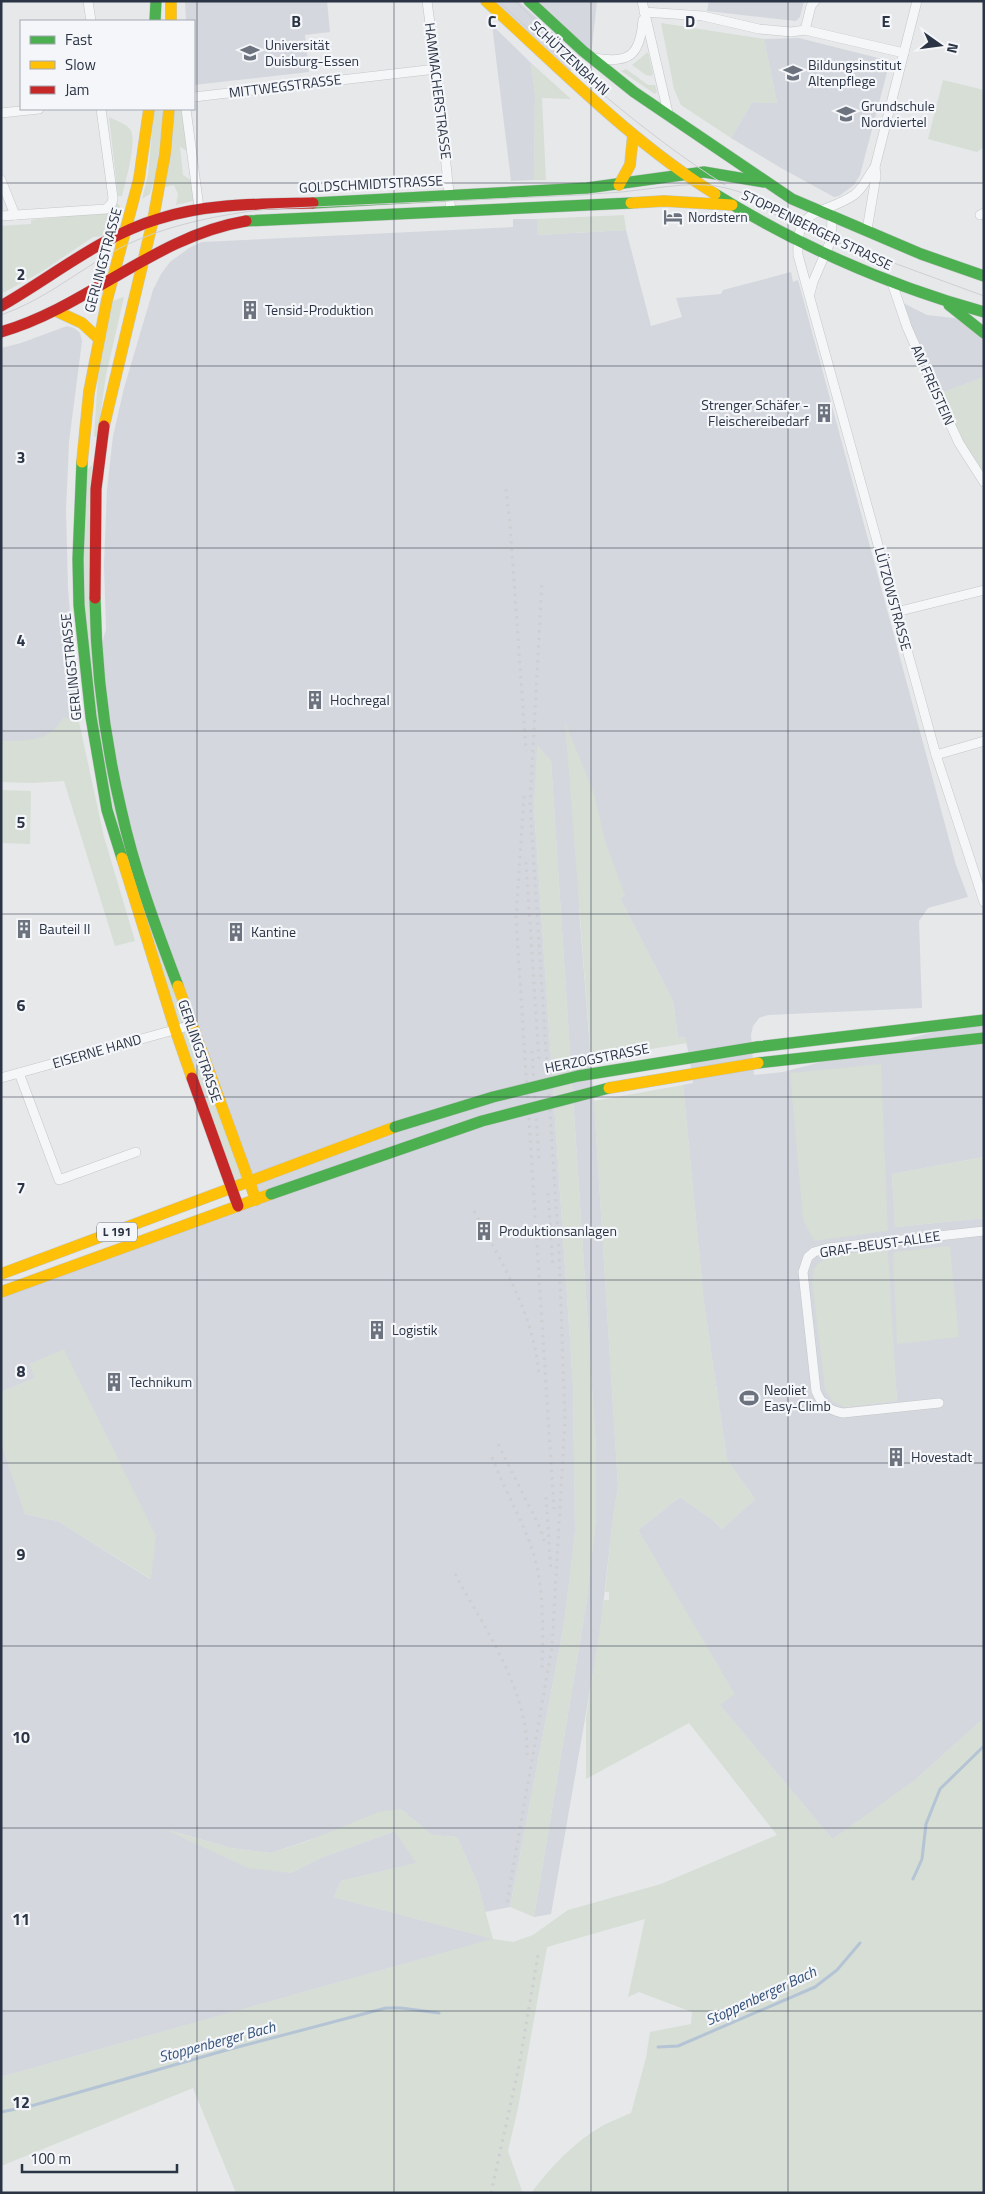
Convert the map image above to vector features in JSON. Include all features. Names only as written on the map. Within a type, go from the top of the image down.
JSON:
[{"type":"main road","points":[[155,20],[156,1]]},
{"type":"main road","points":[[171,1],[171,20]]},
{"type":"main road","name":"SCHÜTZENBAHN","points":[[486,1],[586,94],[634,135]]},
{"type":"main road","name":"SCHÜTZENBAHN","points":[[529,1],[592,58],[669,117]]},
{"type":"main road","name":"GERLINGSTRASSE","points":[[149,110],[141,171],[113,278],[89,392],[83,450],[78,559],[85,668],[90,717],[107,810],[175,1029],[238,1206]]},
{"type":"main road","name":"GERLINGSTRASSE","points":[[169,110],[162,174],[153,220],[114,376],[100,449],[95,510],[94,604],[103,709],[121,808],[149,905],[256,1200]]},
{"type":"main road","name":"STOPPENBERGER STRASSE","points":[[669,117],[792,199],[921,254],[984,276]]},
{"type":"main road","points":[[619,185],[630,165],[634,135]]},
{"type":"main road","name":"STOPPENBERGER STRASSE","points":[[634,135],[685,174],[732,205],[797,240],[892,283],[946,302],[983,311]]},
{"type":"main road","name":"GOLDSCHMIDTSTRASSE","points":[[1,306],[43,282],[97,247],[126,232],[153,220],[199,208],[250,203],[336,202],[619,185],[685,174],[712,172],[764,182]]},
{"type":"main road","points":[[1,332],[20,328],[56,311],[93,292],[144,260],[198,234],[245,222],[267,219],[664,201],[732,205]]},
{"type":"main road","name":"STOPPENBERGER STRASSE","points":[[946,302],[984,333]]},
{"type":"main road","points":[[56,311],[82,323],[99,339]]},
{"type":"main road","name":"HERZOGSTRASSE","points":[[232,1188],[267,1172],[412,1122],[495,1096],[551,1082],[662,1060],[984,1020]]},
{"type":"main road","points":[[256,1200],[453,1130],[554,1100],[663,1077],[758,1063],[984,1038]]},
{"type":"main road","name":"L 191","points":[[1,1274],[232,1188]]},
{"type":"main road","name":"L 191","points":[[1,1292],[256,1200]]},
{"type":"street","points":[[88,1],[91,20]]},
{"type":"street","name":"HAMMACHERSTRASSE","points":[[426,1],[436,69],[452,212]]},
{"type":"street","points":[[642,1],[669,117]]},
{"type":"street","points":[[805,30],[815,1]]},
{"type":"street","points":[[866,230],[876,176],[875,167],[916,1]]},
{"type":"street","points":[[592,58],[622,60],[634,52],[641,39],[644,12]]},
{"type":"street","points":[[644,12],[703,16],[759,29],[791,32],[805,30],[904,53]]},
{"type":"street","name":"MITTWEGSTRASSE","points":[[195,97],[436,69]]},
{"type":"street","points":[[1,113],[30,110]]},
{"type":"street","points":[[1,216],[106,209],[112,203],[113,198],[101,110]]},
{"type":"street","points":[[186,110],[199,208]]},
{"type":"street","points":[[797,240],[803,223],[818,211],[840,203],[855,194],[875,167]]},
{"type":"street","points":[[1,180],[15,215]]},
{"type":"street","points":[[810,294],[813,282],[831,240],[832,217]]},
{"type":"street","name":"LÜTZOWSTRASSE","points":[[797,240],[798,255],[936,755],[984,902]]},
{"type":"street","name":"AM FREISTEIN","points":[[892,283],[906,327],[960,443],[984,482]]},
{"type":"street","points":[[896,612],[984,590]]},
{"type":"street","points":[[936,755],[984,741]]},
{"type":"street","points":[[963,1024],[976,1015],[984,1014]]},
{"type":"street","name":"EISERNE HAND","points":[[1,1078],[192,1025]]},
{"type":"street","points":[[19,1073],[59,1180],[136,1152]]},
{"type":"street","name":"GRAF-BEUST-ALLEE","points":[[939,1403],[843,1413],[832,1411],[821,1403],[816,1391],[804,1264],[814,1252],[828,1248],[984,1231]]},
{"type":"shaded area","name":"Universität Duisburg-Essen","points":[[185,1],[327,1],[330,32],[305,35],[309,72],[195,85],[195,20],[186,20]]},
{"type":"shaded area","points":[[495,1],[518,1],[580,57],[570,71]]},
{"type":"shaded area","points":[[533,1],[597,1],[591,56]]},
{"type":"shaded area","points":[[709,1],[804,1],[800,17],[796,21],[707,11]]},
{"type":"shaded area","points":[[661,23],[764,39],[777,103],[757,103],[753,101],[731,138],[681,105],[674,89]]},
{"type":"shaded area","points":[[492,25],[531,63],[535,95],[534,180],[511,181]]},
{"type":"shaded area","name":"Grundschule Nordviertel","points":[[799,38],[890,61],[860,175],[854,185],[839,196],[834,197],[731,138],[753,101],[757,103],[777,103],[764,39]]},
{"type":"shaded area","points":[[648,52],[653,74],[651,76],[646,75],[632,65]]},
{"type":"shaded area","points":[[531,63],[571,99],[542,98],[546,180],[534,180],[535,95]]},
{"type":"shaded area","points":[[626,69],[648,85],[655,85],[657,92],[655,94],[621,71]]},
{"type":"shaded area","points":[[943,80],[984,90],[984,147],[977,152],[928,139]]},
{"type":"shaded area","points":[[154,110],[157,110],[164,112],[156,173],[150,194],[142,199],[148,175]]},
{"type":"shaded area","points":[[175,110],[182,110],[187,151],[180,147],[183,175],[191,180],[193,201],[176,205],[178,194],[174,185],[165,187]]},
{"type":"shaded area","points":[[109,117],[128,127],[132,135],[132,152],[122,196],[118,196]]},
{"type":"shaded area","points":[[117,203],[123,209],[119,226],[103,236],[93,237],[41,272],[1,294],[1,226],[31,224],[31,220],[109,212]]},
{"type":"shaded area","points":[[624,215],[626,230],[537,235],[537,219]]},
{"type":"shaded area","points":[[513,219],[537,219],[537,235],[626,230],[651,326],[682,317],[676,298],[721,294],[723,290],[791,272],[793,282],[798,280],[956,865],[968,897],[928,908],[919,921],[922,1008],[768,1015],[759,1018],[753,1026],[751,1035],[754,1075],[783,1072],[964,1024],[984,1022],[984,1157],[892,1174],[895,1227],[984,1218],[984,1718],[914,1781],[833,1840],[719,1704],[734,1694],[638,1530],[680,1497],[713,1520],[722,1529],[755,1499],[727,1460],[704,1303],[683,1085],[693,1083],[689,1055],[685,1037],[678,1038],[673,1001],[620,898],[625,895],[579,908],[594,1101],[618,1486],[600,1633],[551,1914],[534,1917],[586,1606],[596,1519],[596,1449],[551,761],[538,746],[534,807],[573,1385],[575,1532],[564,1625],[510,1907],[485,1912],[477,1882],[457,1837],[432,1835],[401,1809],[271,1853],[231,1848],[168,1830],[290,1873],[318,1859],[395,1831],[417,1863],[341,1881],[334,1897],[493,1939],[1,2077],[1,1442],[25,1514],[58,1521],[150,1579],[64,1350],[30,1364],[35,1378],[1,1392],[1,1293],[256,1200],[134,856],[98,657],[106,629],[104,565],[107,489],[113,436],[124,388],[153,290],[161,274],[170,262],[189,248],[202,242],[513,227]],"holes":[[[893,1347],[897,1401],[844,1407]]]},
{"type":"shaded area","points":[[124,297],[106,375],[97,438],[94,436],[98,377],[113,301]]},
{"type":"shaded area","points":[[899,301],[927,315],[963,319],[984,335],[984,377],[939,394]]},
{"type":"shaded area","points":[[67,326],[74,328],[80,333],[82,341],[69,442],[66,510],[68,589],[79,722],[60,740],[1,755],[1,348],[21,343]]},
{"type":"shaded area","points":[[984,377],[984,479],[961,442],[939,394]]},
{"type":"shaded area","points":[[92,465],[89,513],[115,809],[249,1181],[232,1188],[176,1029],[113,808],[99,740],[85,605],[84,558],[87,470]]},
{"type":"shaded area","points":[[64,717],[79,722],[104,837],[135,941],[115,946],[64,781],[1,782],[1,741],[29,740],[44,736],[51,732]]},
{"type":"shaded area","points":[[565,722],[594,793],[606,844],[625,895],[620,898],[673,1001],[678,1038],[685,1037],[687,1043],[591,1059]]},
{"type":"shaded area","points":[[537,745],[551,761],[596,1449],[596,1519],[586,1606],[534,1917],[510,1907],[564,1625],[575,1532],[573,1385],[534,807]]},
{"type":"shaded area","points":[[1,790],[31,791],[30,844],[1,843]]},
{"type":"shaded area","points":[[881,1064],[888,1231],[814,1241],[803,1220],[790,1073]]},
{"type":"shaded area","points":[[683,1085],[704,1303],[727,1460],[755,1499],[722,1529],[713,1520],[680,1497],[638,1530],[735,1694],[720,1705],[832,1839],[914,1781],[984,1718],[984,2193],[531,2193],[573,2147],[602,2126],[631,2113],[646,2058],[650,2032],[691,2024],[692,2012],[639,1992],[628,1997],[645,1919],[547,1947],[518,2108],[508,2151],[522,2191],[528,2193],[236,2193],[193,2088],[1,2166],[1,2077],[492,1939],[334,1897],[341,1881],[416,1863],[395,1831],[318,1859],[290,1873],[248,1868],[164,1829],[231,1848],[271,1853],[308,1841],[378,1812],[401,1809],[432,1835],[457,1837],[477,1882],[493,1939],[513,1942],[533,1935],[568,1910],[661,1884],[777,1835],[689,1723],[586,1779],[586,1718],[604,1600],[609,1600],[609,1592],[605,1592],[618,1486],[594,1101]]},
{"type":"shaded area","points":[[984,1157],[984,1218],[895,1227],[892,1174]]},
{"type":"shaded area","points":[[950,1246],[959,1337],[897,1344],[893,1252]]},
{"type":"shaded area","points":[[888,1251],[897,1401],[844,1407],[832,1401],[825,1389],[812,1281],[814,1269],[819,1263],[837,1256],[859,1252]]},
{"type":"shaded area","points":[[64,1349],[156,1536],[151,1579],[58,1521],[25,1514],[1,1442],[1,1392],[35,1378],[30,1364]]},
{"type":"waterway","name":"Stoppenberger Bach","points":[[913,1879],[922,1859],[926,1824],[940,1789],[984,1746]]},
{"type":"waterway","name":"Stoppenberger Bach","points":[[658,2047],[678,2046],[815,1987],[837,1970],[860,1943]]},
{"type":"waterway","name":"Stoppenberger Bach","points":[[1,2112],[31,2106],[223,2051],[386,2008],[439,2013]]},
{"type":"tram line","points":[[498,1],[580,75],[636,121],[665,144],[725,185]]},
{"type":"tram line","points":[[515,1],[592,77]]},
{"type":"tram line","points":[[1,315],[58,287],[97,261],[147,236],[187,223],[248,212],[268,209],[581,195],[683,185],[710,185],[755,198]]},
{"type":"tram line","points":[[746,198],[781,218],[831,240],[984,296]]},
{"type":"railway","points":[[506,489],[526,751]]},
{"type":"railway","points":[[507,1902],[552,1647],[565,1420],[559,1250],[530,804],[542,581]]},
{"type":"railway","points":[[524,796],[516,918],[554,1509]]},
{"type":"railway","points":[[526,862],[539,1061]]},
{"type":"railway","points":[[532,1051],[539,1161]]},
{"type":"railway","points":[[548,1193],[553,1268]]},
{"type":"railway","points":[[474,1211],[516,1291],[531,1333],[539,1377]]},
{"type":"railway","points":[[498,1444],[540,1528],[545,1543]]},
{"type":"railway","points":[[492,1457],[534,1554],[542,1603],[542,1670]]},
{"type":"railway","points":[[546,1497],[551,1572]]},
{"type":"railway","points":[[455,1574],[492,1639],[513,1685],[521,1708],[526,1732],[527,1757]]},
{"type":"railway","points":[[491,2193],[519,2066],[538,1955]]},
{"type":"traffic: fast","points":[[155,20],[156,1]]},
{"type":"traffic: fast","points":[[529,1],[583,51],[634,92],[792,199],[921,254],[984,276]]},
{"type":"traffic: fast","points":[[313,203],[587,188],[704,172],[764,182]]},
{"type":"traffic: fast","points":[[715,194],[779,231],[846,263],[914,290],[984,312]]},
{"type":"traffic: fast","points":[[246,221],[631,203]]},
{"type":"traffic: fast","points":[[949,305],[984,333]]},
{"type":"traffic: fast","points":[[82,462],[78,559],[79,605],[91,717],[107,810],[122,858]]},
{"type":"traffic: fast","points":[[95,598],[99,678],[115,783],[139,876],[178,986]]},
{"type":"traffic: fast","points":[[757,1047],[984,1020]]},
{"type":"traffic: fast","points":[[758,1063],[984,1038]]},
{"type":"traffic: fast","points":[[395,1127],[493,1097],[578,1076],[757,1047]]},
{"type":"traffic: fast","points":[[271,1194],[482,1121],[609,1088]]},
{"type":"traffic: slow","points":[[171,1],[171,20]]},
{"type":"traffic: slow","points":[[486,1],[596,103],[654,151],[715,194]]},
{"type":"traffic: slow","points":[[82,462],[89,392],[107,300],[139,179],[149,110]]},
{"type":"traffic: slow","points":[[104,426],[153,220],[165,154],[169,110]]},
{"type":"traffic: slow","points":[[619,185],[630,165],[633,135]]},
{"type":"traffic: slow","points":[[631,203],[664,201],[732,205]]},
{"type":"traffic: slow","points":[[56,311],[82,323],[99,339]]},
{"type":"traffic: slow","points":[[122,858],[192,1078]]},
{"type":"traffic: slow","points":[[178,986],[256,1200]]},
{"type":"traffic: slow","points":[[609,1088],[758,1063]]},
{"type":"traffic: slow","points":[[1,1274],[395,1127]]},
{"type":"traffic: slow","points":[[1,1292],[271,1194]]},
{"type":"traffic: jam","points":[[1,306],[97,246],[137,226],[158,219],[215,207],[313,203]]},
{"type":"traffic: jam","points":[[1,332],[33,321],[63,306],[151,256],[182,241],[213,229],[246,221]]},
{"type":"traffic: jam","points":[[95,598],[96,489],[104,426]]},
{"type":"traffic: jam","points":[[192,1078],[238,1206]]},
{"type":"place","name":"Universität Duisburg-Essen","points":[[250,53]]},
{"type":"place","name":"Bildungsinstitut Altenpflege","points":[[793,73]]},
{"type":"place","name":"Grundschule Nordviertel","points":[[846,114]]},
{"type":"place","name":"Nordstern","points":[[673,217]]},
{"type":"place","name":"Tensid-Produktion","points":[[250,310]]},
{"type":"place","name":"Strenger Schäfer - Fleischereibedarf","points":[[824,413]]},
{"type":"place","name":"Hochregal","points":[[315,700]]},
{"type":"place","name":"Bauteil II","points":[[24,929]]},
{"type":"place","name":"Kantine","points":[[236,932]]},
{"type":"place","name":"Produktionsanlagen","points":[[484,1231]]},
{"type":"place","name":"Logistik","points":[[377,1330]]},
{"type":"place","name":"Technikum","points":[[114,1382]]},
{"type":"place","name":"Neoliet Easy-Climb","points":[[749,1398]]},
{"type":"place","name":"Hovestadt","points":[[896,1457]]}]
